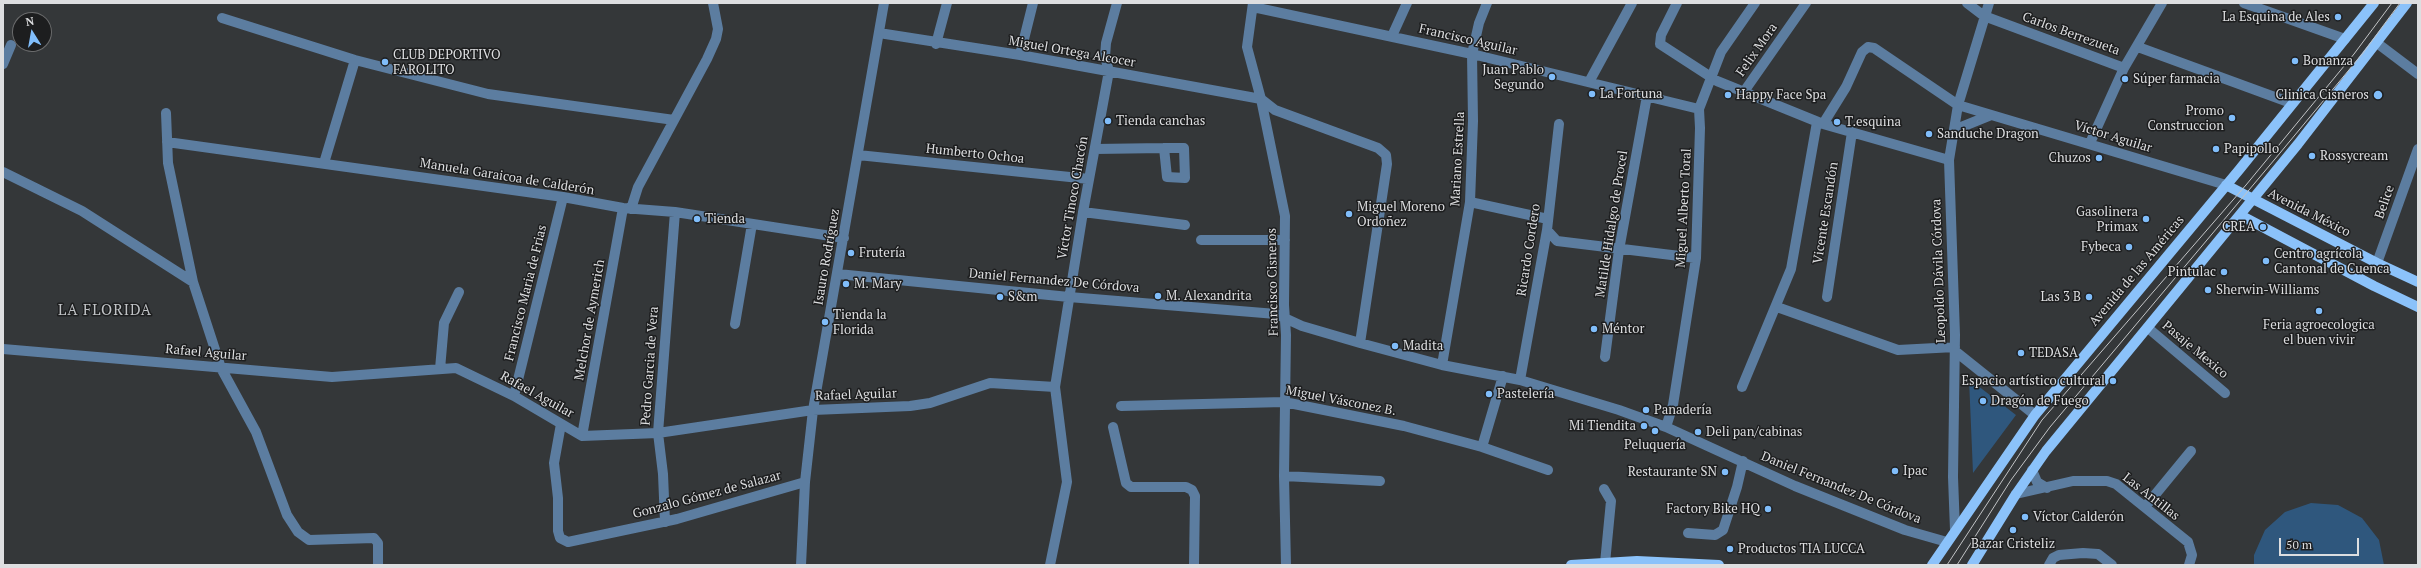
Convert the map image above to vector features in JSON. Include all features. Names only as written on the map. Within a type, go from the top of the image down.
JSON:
[{"type":"main road","name":"Avenida de las Américas","points":[[1932,565],[2035,415],[2226,185],[2291,103],[2374,3]]},
{"type":"main road","points":[[1972,565],[2032,470],[2253,199],[2408,3]]},
{"type":"main road","name":"Avenida México","points":[[2226,185],[2377,263],[2418,282]]},
{"type":"main road","points":[[2240,215],[2374,286],[2418,307]]},
{"type":"main road","points":[[1571,565],[1674,561],[1719,565]]},
{"type":"street","name":"Melchor de Aymerich","points":[[582,436],[627,208],[716,40],[718,29],[712,3]]},
{"type":"street","name":"Isauro Rodríguez","points":[[801,565],[805,482],[814,410],[884,3]]},
{"type":"street","points":[[936,44],[947,3]]},
{"type":"street","points":[[1020,55],[1033,3]]},
{"type":"street","name":"Víctor Tinoco Chacón","points":[[1050,565],[1067,482],[1055,386],[1083,212],[1109,71],[1105,57],[1106,43],[1117,3]]},
{"type":"street","points":[[1392,36],[1407,3]]},
{"type":"street","name":"Mariano Estrella","points":[[1442,365],[1470,202],[1473,121],[1472,54],[1478,23],[1487,3]]},
{"type":"street","points":[[1589,82],[1632,3]]},
{"type":"street","points":[[1677,3],[1661,35],[1660,44],[1712,78],[1743,93],[1820,123],[1949,160]]},
{"type":"street","name":"Miguel Alberto Toral","points":[[1666,427],[1673,404],[1696,258],[1700,128],[1699,108],[1721,52],[1755,3]]},
{"type":"street","name":"Felix Mora","points":[[1743,93],[1806,3]]},
{"type":"street","name":"Carlos Berrezueta","points":[[1967,3],[1984,16],[2124,68]]},
{"type":"street","name":"Leopoldo Dávila Córdova","points":[[1955,530],[1953,477],[1955,349],[1949,160],[1958,105],[1989,3]]},
{"type":"street","points":[[2090,143],[2124,68],[2138,47],[2162,3]]},
{"type":"street","points":[[2244,3],[2345,39]]},
{"type":"street","name":"Francisco Aguilar","points":[[1253,5],[1472,54],[1699,108]]},
{"type":"street","name":"Francisco Cisneros","points":[[1253,5],[1247,47],[1261,99],[1285,216],[1284,476],[1286,565]]},
{"type":"street","points":[[222,18],[355,60],[488,94],[674,120]]},
{"type":"street","name":"Miguel Ortega Alcocer","points":[[879,33],[936,44],[1020,55],[1261,99]]},
{"type":"street","points":[[2377,43],[2418,74]]},
{"type":"street","points":[[3,64],[11,46]]},
{"type":"street","name":"Víctor Aguilar","points":[[1820,123],[1846,87],[1862,52],[1868,47],[1874,48],[1958,105],[2090,143],[2226,185]]},
{"type":"street","name":"Carlos Berrezueta","points":[[2138,47],[2291,103]]},
{"type":"street","points":[[324,163],[355,60]]},
{"type":"street","name":"Matilde Hidalgo de Procel","points":[[1605,357],[1619,250],[1647,96]]},
{"type":"street","points":[[1261,99],[1275,110],[1378,148],[1386,155],[1387,164],[1360,343]]},
{"type":"street","points":[[166,113],[168,163],[193,282],[222,368],[256,432],[287,515],[298,532],[309,540],[374,538],[378,543],[378,565]]},
{"type":"street","points":[[1954,130],[1991,115]]},
{"type":"street","points":[[1742,388],[1791,269],[1820,123]]},
{"type":"street","name":"Ricardo Cordero","points":[[1520,380],[1548,219],[1559,124]]},
{"type":"street","name":"Vicente Escandón","points":[[1827,297],[1852,132]]},
{"type":"street","name":"Manuela Garaicoa de Calderón","points":[[166,142],[564,197],[627,208],[675,212],[844,238]]},
{"type":"street","points":[[1094,149],[1164,148]]},
{"type":"street","name":"Belice","points":[[2377,263],[2418,149]]},
{"type":"street","name":"Humberto Ochoa","points":[[858,155],[1089,179]]},
{"type":"street","points":[[3,172],[82,211],[193,282]]},
{"type":"street","name":"Francisco Maria de Frias","points":[[514,396],[564,197]]},
{"type":"street","points":[[1470,202],[1548,219]]},
{"type":"street","name":"Pedro Garcia de Vera","points":[[665,522],[663,474],[658,432],[675,212]]},
{"type":"street","points":[[1083,212],[1186,225]]},
{"type":"street","points":[[735,324],[752,224]]},
{"type":"street","points":[[1546,230],[1557,241],[1619,250],[1696,258]]},
{"type":"street","points":[[1201,240],[1285,240]]},
{"type":"street","name":"Daniel Fernandez De Córdova","points":[[838,274],[1069,297],[1260,311],[1276,314],[1302,326],[1360,343],[1442,365],[1520,380],[1619,410],[1666,427],[1795,486],[1905,530],[1947,542]]},
{"type":"street","points":[[440,369],[444,323],[460,292]]},
{"type":"street","points":[[1777,306],[1898,350],[1955,349],[2035,415]]},
{"type":"street","name":"Pasaje Mexico","points":[[2148,328],[2225,392]]},
{"type":"street","name":"Rafael Aguilar","points":[[3,349],[332,377],[456,368],[514,396],[582,436],[658,432],[814,410],[850,407],[884,408],[924,404],[990,384],[1055,386]]},
{"type":"street","points":[[1482,446],[1503,376]]},
{"type":"street","name":"Miguel Vásconez B.","points":[[1121,406],[1284,402],[1404,426],[1482,446],[1548,470]]},
{"type":"street","name":"Gonzalo Gómez de Salazar","points":[[561,424],[554,463],[558,498],[558,531],[560,538],[568,542],[665,522],[805,482]]},
{"type":"street","points":[[1113,427],[1126,483],[1131,487],[1186,487],[1192,490],[1195,496],[1194,565]]},
{"type":"street","points":[[2145,507],[2191,451]]},
{"type":"street","points":[[1688,533],[1715,535],[1723,530],[1738,487],[1743,461]]},
{"type":"street","points":[[2032,470],[2037,482],[2047,488]]},
{"type":"street","points":[[1284,476],[1380,481]]},
{"type":"street","name":"Las Antillas","points":[[2016,494],[2073,481],[2107,481],[2116,484],[2188,542],[2192,555],[2189,565]]},
{"type":"street","points":[[1604,489],[1611,501],[1605,563]]},
{"type":"street","points":[[2049,565],[2053,558],[2083,553],[2098,554],[2112,565]]},
{"type":"shaded area","points":[[1969,379],[2016,415],[1973,473]]},
{"type":"shaded area","points":[[2311,503],[2338,505],[2362,518],[2379,540],[2384,565],[2254,565],[2254,555],[2265,530],[2285,512]]},
{"type":"tram line","points":[[1947,565],[2042,420],[2246,185],[2354,54],[2392,3]]},
{"type":"tram line","points":[[1957,565],[2011,480],[2050,427],[2363,53],[2400,3]]},
{"type":"place","name":"La Esquina de Ales","points":[[2338,17]]},
{"type":"place","name":"Bonanza","points":[[2295,61]]},
{"type":"place","name":"CLUB DEPORTIVO FAROLITO","points":[[385,62]]},
{"type":"place","name":"Juan Pablo Segundo","points":[[1552,77]]},
{"type":"place","name":"Súper farmacia","points":[[2125,79]]},
{"type":"place","name":"La Fortuna","points":[[1592,94]]},
{"type":"place","name":"Happy Face Spa","points":[[1728,95]]},
{"type":"place","name":"Clinica Cisneros","points":[[2378,95]]},
{"type":"place","name":"Promo Construccion","points":[[2232,118]]},
{"type":"place","name":"Tienda canchas","points":[[1108,121]]},
{"type":"place","name":"T.esquina","points":[[1837,122]]},
{"type":"place","name":"Sanduche Dragon","points":[[1929,134]]},
{"type":"place","name":"Papipollo","points":[[2216,149]]},
{"type":"place","name":"Rossycream","points":[[2312,156]]},
{"type":"place","name":"Chuzos","points":[[2099,158]]},
{"type":"place","name":"Miguel Moreno Ordoñez","points":[[1349,214]]},
{"type":"place","name":"Tienda","points":[[697,219]]},
{"type":"place","name":"Gasolinera Primax","points":[[2146,219]]},
{"type":"place","name":"CREA","points":[[2263,227]]},
{"type":"place","name":"Fybeca","points":[[2129,247]]},
{"type":"place","name":"Frutería","points":[[851,253]]},
{"type":"place","name":"Centro agrícola Cantonal de Cuenca","points":[[2266,261]]},
{"type":"place","name":"Pintulac","points":[[2224,272]]},
{"type":"place","name":"M. Mary","points":[[846,284]]},
{"type":"place","name":"Sherwin-Williams","points":[[2208,290]]},
{"type":"place","name":"M. Alexandrita","points":[[1158,296]]},
{"type":"place","name":"S&m","points":[[1000,297]]},
{"type":"place","name":"Las 3 B","points":[[2089,297]]},
{"type":"place","name":"Feria agroecologica el buen vivir","points":[[2319,311]]},
{"type":"place","name":"Tienda la Florida","points":[[825,322]]},
{"type":"place","name":"Méntor","points":[[1594,329]]},
{"type":"place","name":"Madita","points":[[1395,346]]},
{"type":"place","name":"TEDASA","points":[[2021,353]]},
{"type":"place","name":"Espacio artístico cultural","points":[[2113,381]]},
{"type":"place","name":"Pastelería","points":[[1489,394]]},
{"type":"place","name":"Dragón de Fuego","points":[[1983,401]]},
{"type":"place","name":"Panadería","points":[[1646,410]]},
{"type":"place","name":"Mi Tiendita","points":[[1644,426]]},
{"type":"place","name":"Peluquería","points":[[1655,431]]},
{"type":"place","name":"Deli pan/cabinas","points":[[1698,432]]},
{"type":"place","name":"Ipac","points":[[1895,471]]},
{"type":"place","name":"Restaurante SN","points":[[1725,472]]},
{"type":"place","name":"Factory Bike HQ","points":[[1768,509]]},
{"type":"place","name":"Víctor Calderón","points":[[2025,517]]},
{"type":"place","name":"Bazar Cristeliz","points":[[2013,530]]},
{"type":"place","name":"Productos TIA LUCCA","points":[[1730,549]]},
{"type":"district","name":"LA FLORIDA","points":[[105,311]]}]
